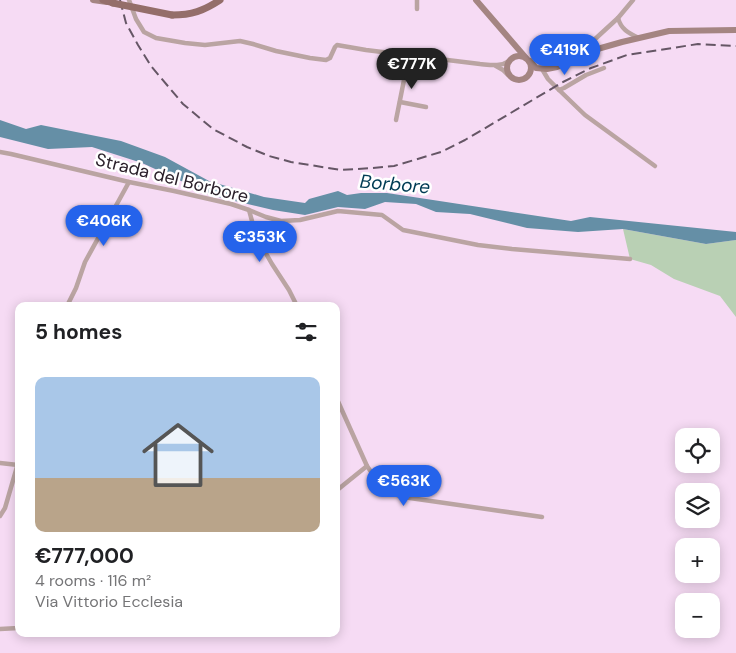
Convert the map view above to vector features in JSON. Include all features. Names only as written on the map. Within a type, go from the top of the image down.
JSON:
[{"type":"main road","points":[[103,0],[172,15],[195,13],[208,8],[220,0]]},
{"type":"street","points":[[93,0],[111,2]]},
{"type":"street","points":[[130,0],[136,19],[144,32],[156,38],[205,45],[240,41],[276,52],[326,60],[330,58],[337,45],[495,66],[504,70],[514,80],[518,81],[525,80],[534,72],[542,69],[557,68],[581,56],[639,38],[669,31],[736,30]]},
{"type":"street","points":[[417,9],[418,0]]},
{"type":"street","points":[[476,0],[534,67],[542,69],[548,79],[586,115],[655,166]]},
{"type":"street","points":[[581,56],[582,51],[618,18],[634,0]]},
{"type":"street","points":[[618,18],[622,28],[639,38]]},
{"type":"street","points":[[508,75],[507,66],[515,52],[514,45]]},
{"type":"street","points":[[396,120],[409,55]]},
{"type":"street","points":[[495,66],[518,56],[528,60],[531,66],[528,77]]},
{"type":"street","points":[[559,90],[586,75],[604,68]]},
{"type":"street","points":[[400,102],[426,107]]},
{"type":"street","name":"Strada del Borbore","points":[[0,152],[129,182],[174,190],[231,204],[281,221],[300,220],[338,211],[382,216],[403,230],[478,245],[630,259]]},
{"type":"street","points":[[69,302],[76,288],[84,262],[129,182]]},
{"type":"street","points":[[249,210],[256,236],[295,302]]},
{"type":"street","points":[[340,406],[367,466],[385,492],[410,498],[542,517]]},
{"type":"street","points":[[0,463],[15,463]]},
{"type":"street","points":[[340,488],[367,466]]},
{"type":"street","points":[[0,516],[5,508],[15,473]]},
{"type":"street","points":[[0,629],[15,628]]},
{"type":"green space","points":[[623,229],[706,244],[736,240],[736,317],[720,296],[674,279],[651,265],[630,259]]},
{"type":"water","points":[[0,120],[26,129],[41,125],[121,141],[165,157],[209,181],[264,197],[305,203],[309,199],[338,191],[347,195],[387,193],[571,221],[590,217],[736,232],[736,240],[706,244],[623,229],[578,232],[527,228],[470,214],[436,212],[416,204],[385,202],[365,209],[338,207],[305,215],[273,210],[214,196],[142,163],[92,147],[48,149],[0,137]]},
{"type":"railway","points":[[120,0],[126,23],[151,66],[183,104],[213,129],[269,156],[291,162],[341,170],[394,166],[441,152],[465,140],[563,82],[591,68],[627,55],[698,44],[736,46]]},
{"type":"water label","name":"Borbore","points":[[395,184]]}]
